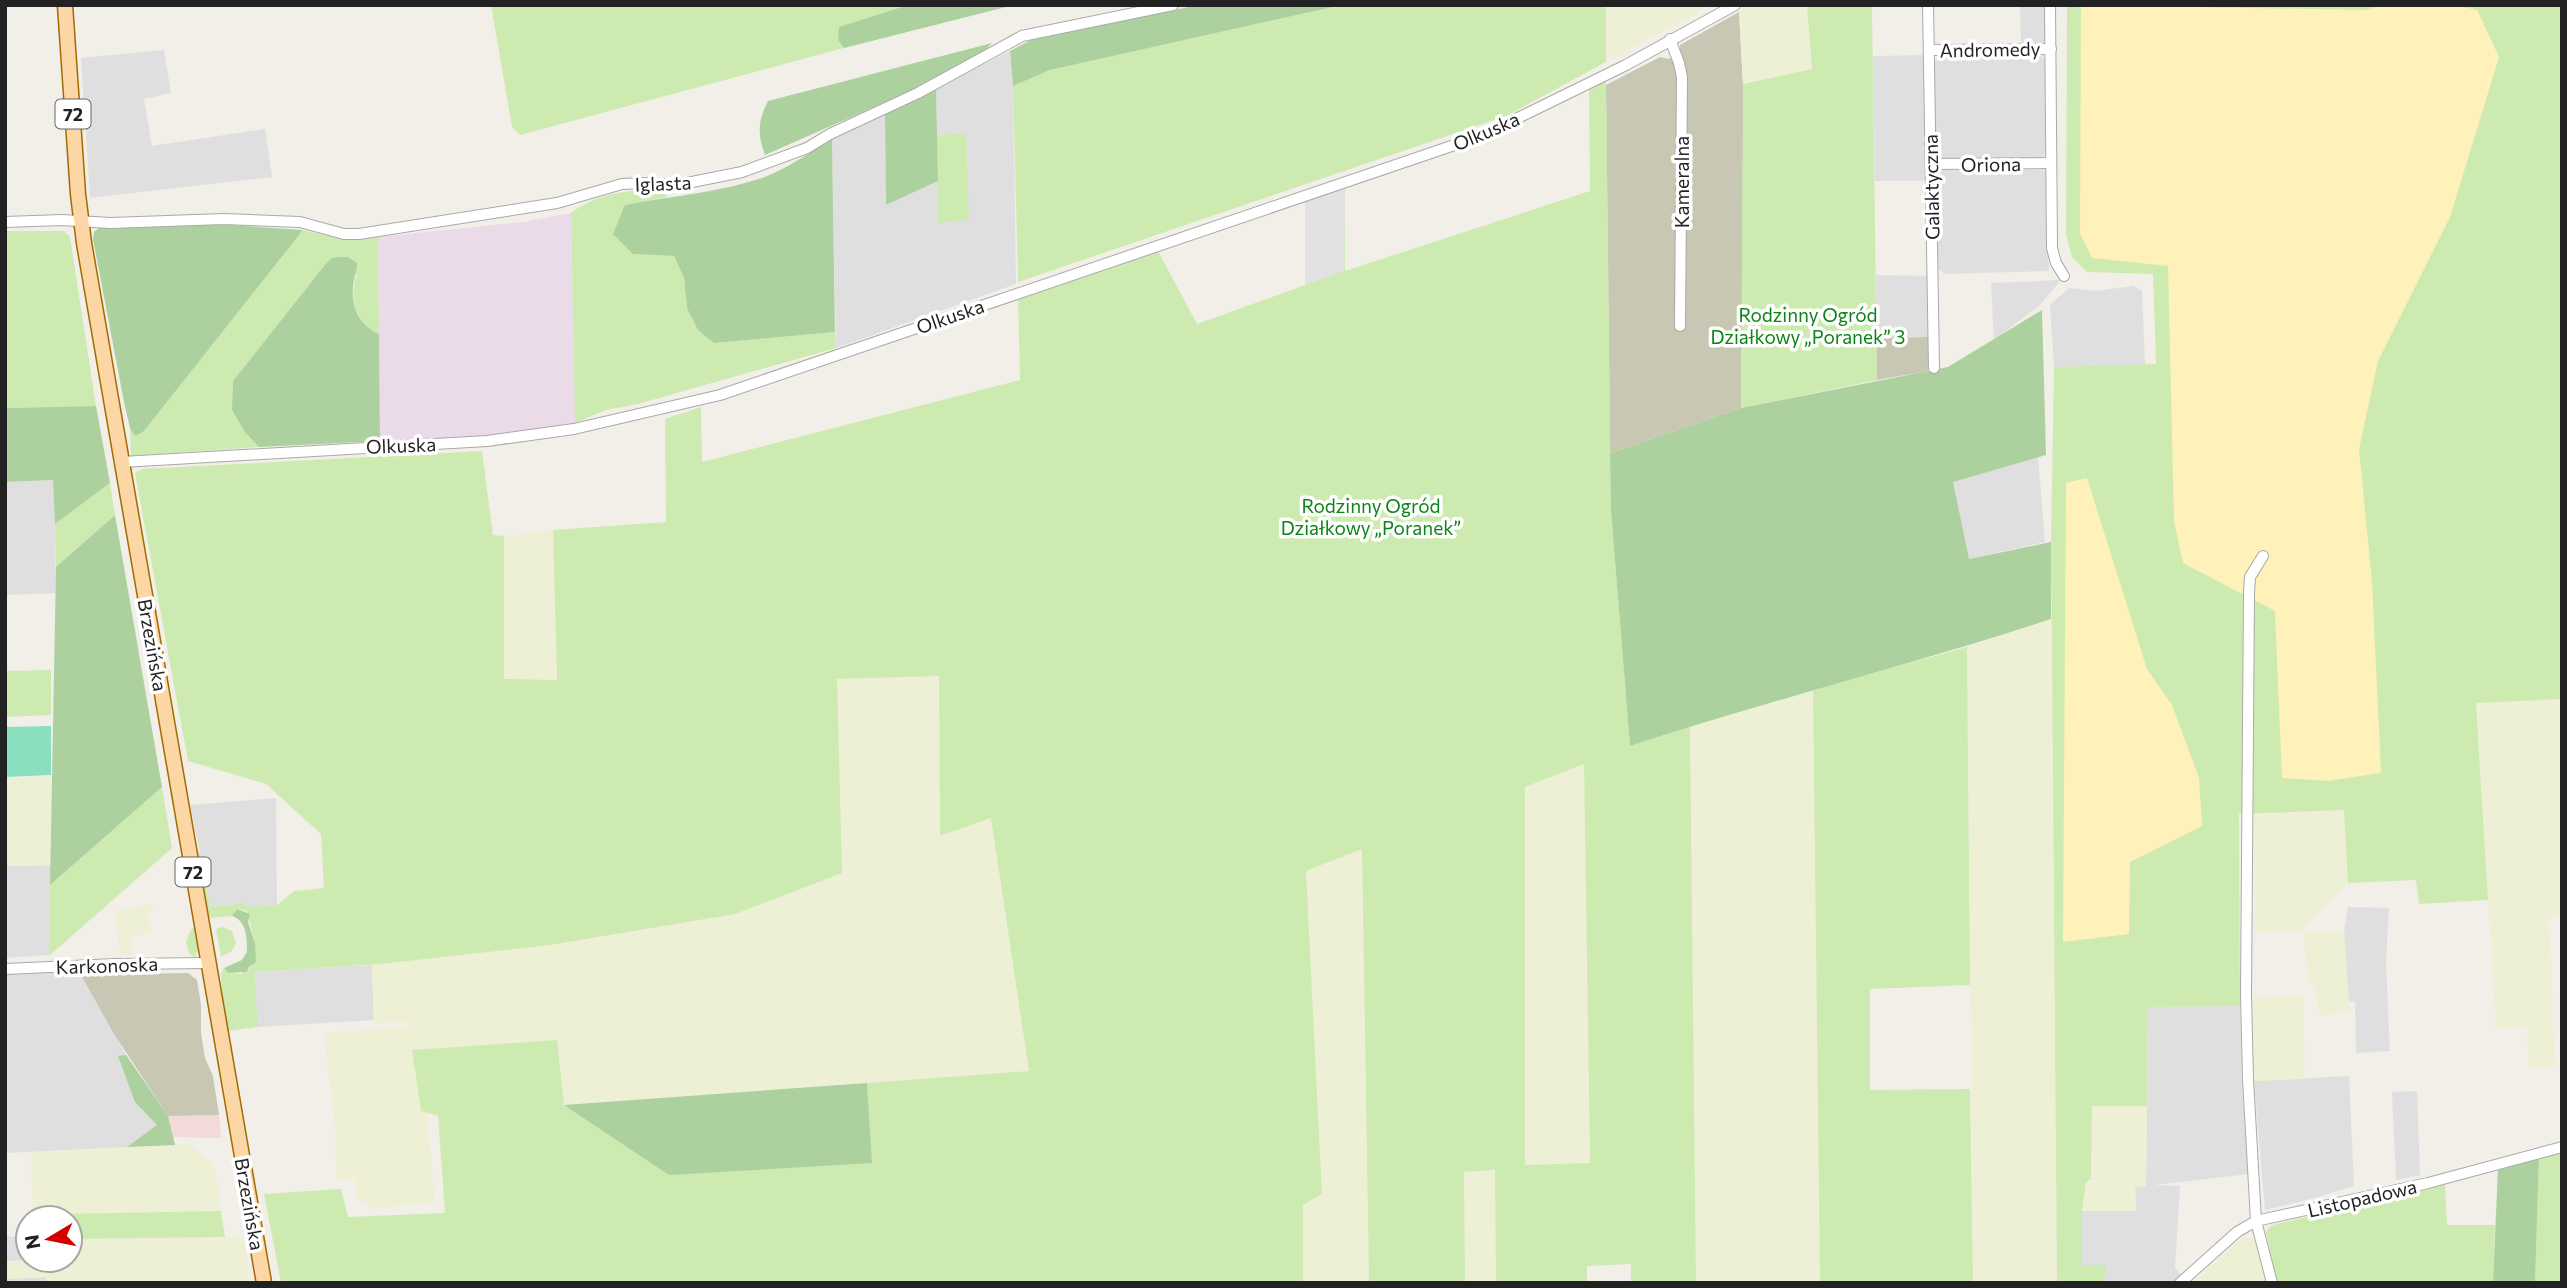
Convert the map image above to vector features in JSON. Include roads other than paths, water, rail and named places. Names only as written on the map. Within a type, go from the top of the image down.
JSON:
[{"type":"main road","name":"Brzezińska","points":[[65,5],[81,222],[264,1283]]},
{"type":"street","name":"Iglasta","points":[[5,222],[224,219],[300,222],[344,234],[359,234],[418,226],[498,210],[557,203],[622,184],[677,185],[700,182],[790,156],[918,93],[1022,36],[1173,5]]},
{"type":"street","name":"Olkuska","points":[[122,462],[487,441],[574,429],[720,395],[1481,136],[1626,65],[1735,5]]},
{"type":"street","name":"Galaktyczna","points":[[1928,5],[1934,368]]},
{"type":"street","points":[[2050,5],[2052,248],[2056,263],[2064,276]]},
{"type":"street","name":"Kameralna","points":[[1670,39],[1682,77],[1681,326]]},
{"type":"street","name":"Andromedy","points":[[1929,50],[2050,48]]},
{"type":"street","name":"Oriona","points":[[1931,164],[2051,163]]},
{"type":"street","points":[[2263,556],[2250,577],[2246,994],[2256,1221],[2272,1283]]},
{"type":"street","name":"Karkonoska","points":[[5,969],[208,963]]},
{"type":"street","name":"Listopadowa","points":[[2180,1283],[2237,1231],[2256,1221],[2428,1183],[2562,1147]]},
{"type":"park label","name":"Rodzinny Ogród Działkowy „Poranek” 3","points":[[1808,325]]},
{"type":"park label","name":"Rodzinny Ogród Działkowy „Poranek”","points":[[1371,516]]}]
